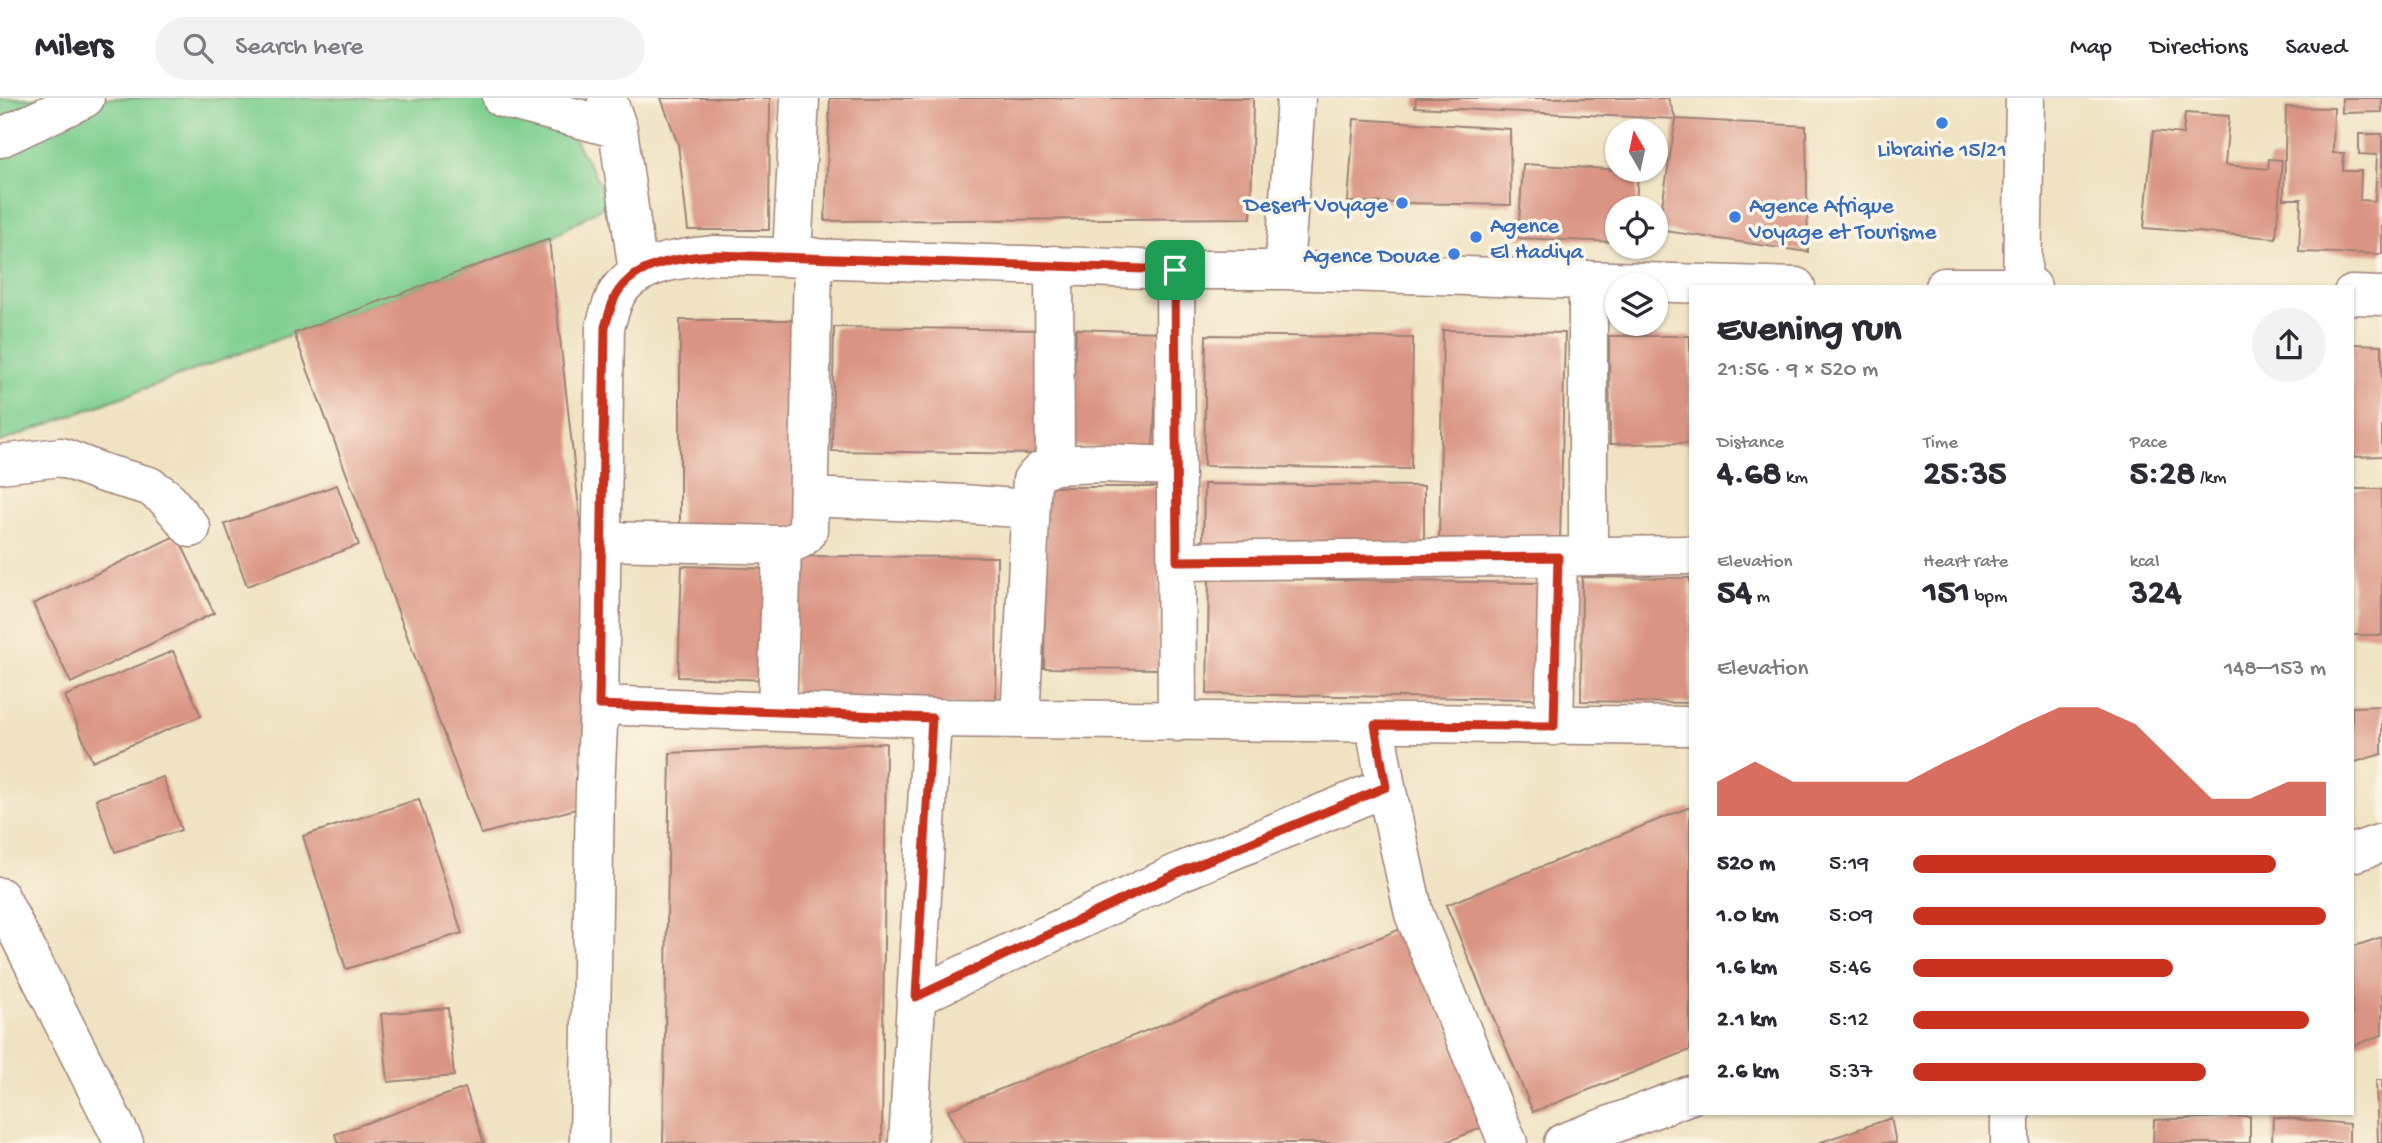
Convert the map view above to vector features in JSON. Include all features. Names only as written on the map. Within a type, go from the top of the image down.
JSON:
[{"type":"street","points":[[0,138],[85,98]]},
{"type":"street","points":[[502,98],[613,113],[638,272]]},
{"type":"street","points":[[601,541],[782,545],[806,535],[809,497],[800,98]]},
{"type":"street","points":[[1284,270],[1296,98]]},
{"type":"street","points":[[2022,285],[2025,98]]},
{"type":"street","points":[[589,1143],[605,327],[617,294],[638,272],[687,257],[715,255],[1737,285]]},
{"type":"street","points":[[1054,265],[1055,465]]},
{"type":"street","points":[[1175,270],[1177,722]]},
{"type":"street","points":[[1554,726],[1573,557],[1588,280]]},
{"type":"street","points":[[2354,295],[2382,296]]},
{"type":"street","points":[[0,464],[61,457],[149,486],[165,497],[191,528]]},
{"type":"street","points":[[1020,719],[1032,480],[1041,471],[1055,465],[1101,463],[1176,466]]},
{"type":"street","points":[[809,497],[1030,509]]},
{"type":"street","points":[[777,711],[782,545]]},
{"type":"street","points":[[1177,561],[1689,555]]},
{"type":"street","points":[[599,705],[932,718],[1375,725],[1689,726]]},
{"type":"street","points":[[908,1143],[932,718]]},
{"type":"street","points":[[1375,725],[1414,914],[1507,1143]]},
{"type":"street","points":[[916,997],[1180,872],[1386,787]]},
{"type":"street","points":[[2354,852],[2382,843]]},
{"type":"street","points":[[0,897],[124,1143]]},
{"type":"street","points":[[1563,1143],[1689,1094]]},
{"type":"street","points":[[2010,1115],[2010,1143]]},
{"type":"green space","points":[[0,98],[551,98],[610,202],[549,239],[0,442]]},
{"type":"building","points":[[661,98],[770,98],[769,230],[688,230],[678,144]]},
{"type":"building","points":[[830,98],[1253,98],[1251,218],[825,221]]},
{"type":"building","points":[[1416,98],[1668,98],[1676,119],[1415,107]]},
{"type":"building","points":[[2342,98],[2382,98],[2382,112],[2342,113]]},
{"type":"building","points":[[2286,107],[2334,108],[2333,153],[2344,153],[2343,171],[2361,171],[2360,200],[2375,201],[2377,155],[2359,154],[2359,134],[2382,134],[2382,254],[2299,252],[2301,199],[2284,199]]},
{"type":"building","points":[[2185,113],[2229,116],[2225,165],[2268,169],[2269,159],[2282,160],[2276,238],[2144,228],[2153,131],[2183,134]]},
{"type":"building","points":[[1354,119],[1510,129],[1511,205],[1348,202]]},
{"type":"building","points":[[1676,119],[1806,126],[1808,252],[1668,231],[1668,196],[1664,196],[1666,182],[1668,182]]},
{"type":"building","points":[[1523,164],[1605,169],[1605,182],[1637,182],[1637,196],[1605,196],[1605,242],[1518,238]]},
{"type":"building","points":[[549,239],[591,617],[580,808],[481,834],[294,333]]},
{"type":"building","points":[[680,320],[802,320],[802,527],[680,527]]},
{"type":"building","points":[[834,327],[1043,330],[1041,454],[832,451]]},
{"type":"building","points":[[1076,329],[1159,332],[1153,450],[1071,446]]},
{"type":"building","points":[[1443,330],[1565,333],[1560,542],[1439,540]]},
{"type":"building","points":[[1206,335],[1413,338],[1411,469],[1204,466]]},
{"type":"building","points":[[1609,336],[1689,336],[1689,443],[1610,444]]},
{"type":"building","points":[[2354,344],[2382,345],[2382,456],[2354,457]]},
{"type":"building","points":[[1204,484],[1424,486],[1424,546],[1203,545]]},
{"type":"building","points":[[337,485],[359,545],[247,586],[225,524]]},
{"type":"building","points":[[1046,487],[1160,487],[1159,669],[1044,668]]},
{"type":"building","points":[[2354,489],[2382,489],[2382,635],[2354,635]]},
{"type":"building","points":[[177,535],[214,613],[71,683],[33,604]]},
{"type":"building","points":[[795,556],[997,557],[996,705],[794,704]]},
{"type":"building","points":[[682,566],[774,569],[771,680],[678,677]]},
{"type":"building","points":[[1582,577],[1689,578],[1689,703],[1581,701]]},
{"type":"building","points":[[1209,578],[1538,583],[1536,699],[1207,694]]},
{"type":"building","points":[[173,651],[201,716],[92,761],[65,696]]},
{"type":"building","points":[[2382,706],[2382,754],[2354,762],[2354,707]]},
{"type":"building","points":[[886,743],[882,1143],[663,1143],[670,753]]},
{"type":"building","points":[[163,777],[181,830],[115,852],[96,799]]},
{"type":"building","points":[[419,799],[462,933],[346,969],[303,836]]},
{"type":"building","points":[[1689,807],[1689,1050],[1533,1112],[1446,905]]},
{"type":"building","points":[[1408,926],[1491,1124],[1444,1143],[965,1143],[948,1110]]},
{"type":"building","points":[[2382,937],[2382,1035],[2354,1045],[2354,946]]},
{"type":"building","points":[[448,1008],[454,1076],[388,1082],[381,1014]]},
{"type":"building","points":[[2376,1080],[2382,1080],[2382,1143],[2378,1143]]},
{"type":"building","points":[[465,1088],[484,1143],[338,1143],[335,1134]]},
{"type":"building","points":[[2250,1116],[2250,1143],[2153,1143],[2154,1120]]},
{"type":"building","points":[[2273,1117],[2349,1124],[2349,1143],[2272,1143]]},
{"type":"building","points":[[1891,1118],[1896,1143],[1818,1143]]},
{"type":"place","name":"Librairie 15/21","points":[[1942,123]]},
{"type":"place","name":"Desert Voyage","points":[[1402,203]]},
{"type":"place","name":"Agence Afrique Voyage et Tourisme","points":[[1735,217]]},
{"type":"place","name":"Agence El Hadiya","points":[[1476,237]]},
{"type":"place","name":"Agence Douae","points":[[1454,254]]},
{"type":"route","points":[[792,256],[1175,270],[1177,561],[1558,557],[1554,726],[1375,725],[1386,787],[1180,872],[916,997],[932,718],[599,705],[605,327],[617,294],[638,272],[687,257],[792,256]]}]
